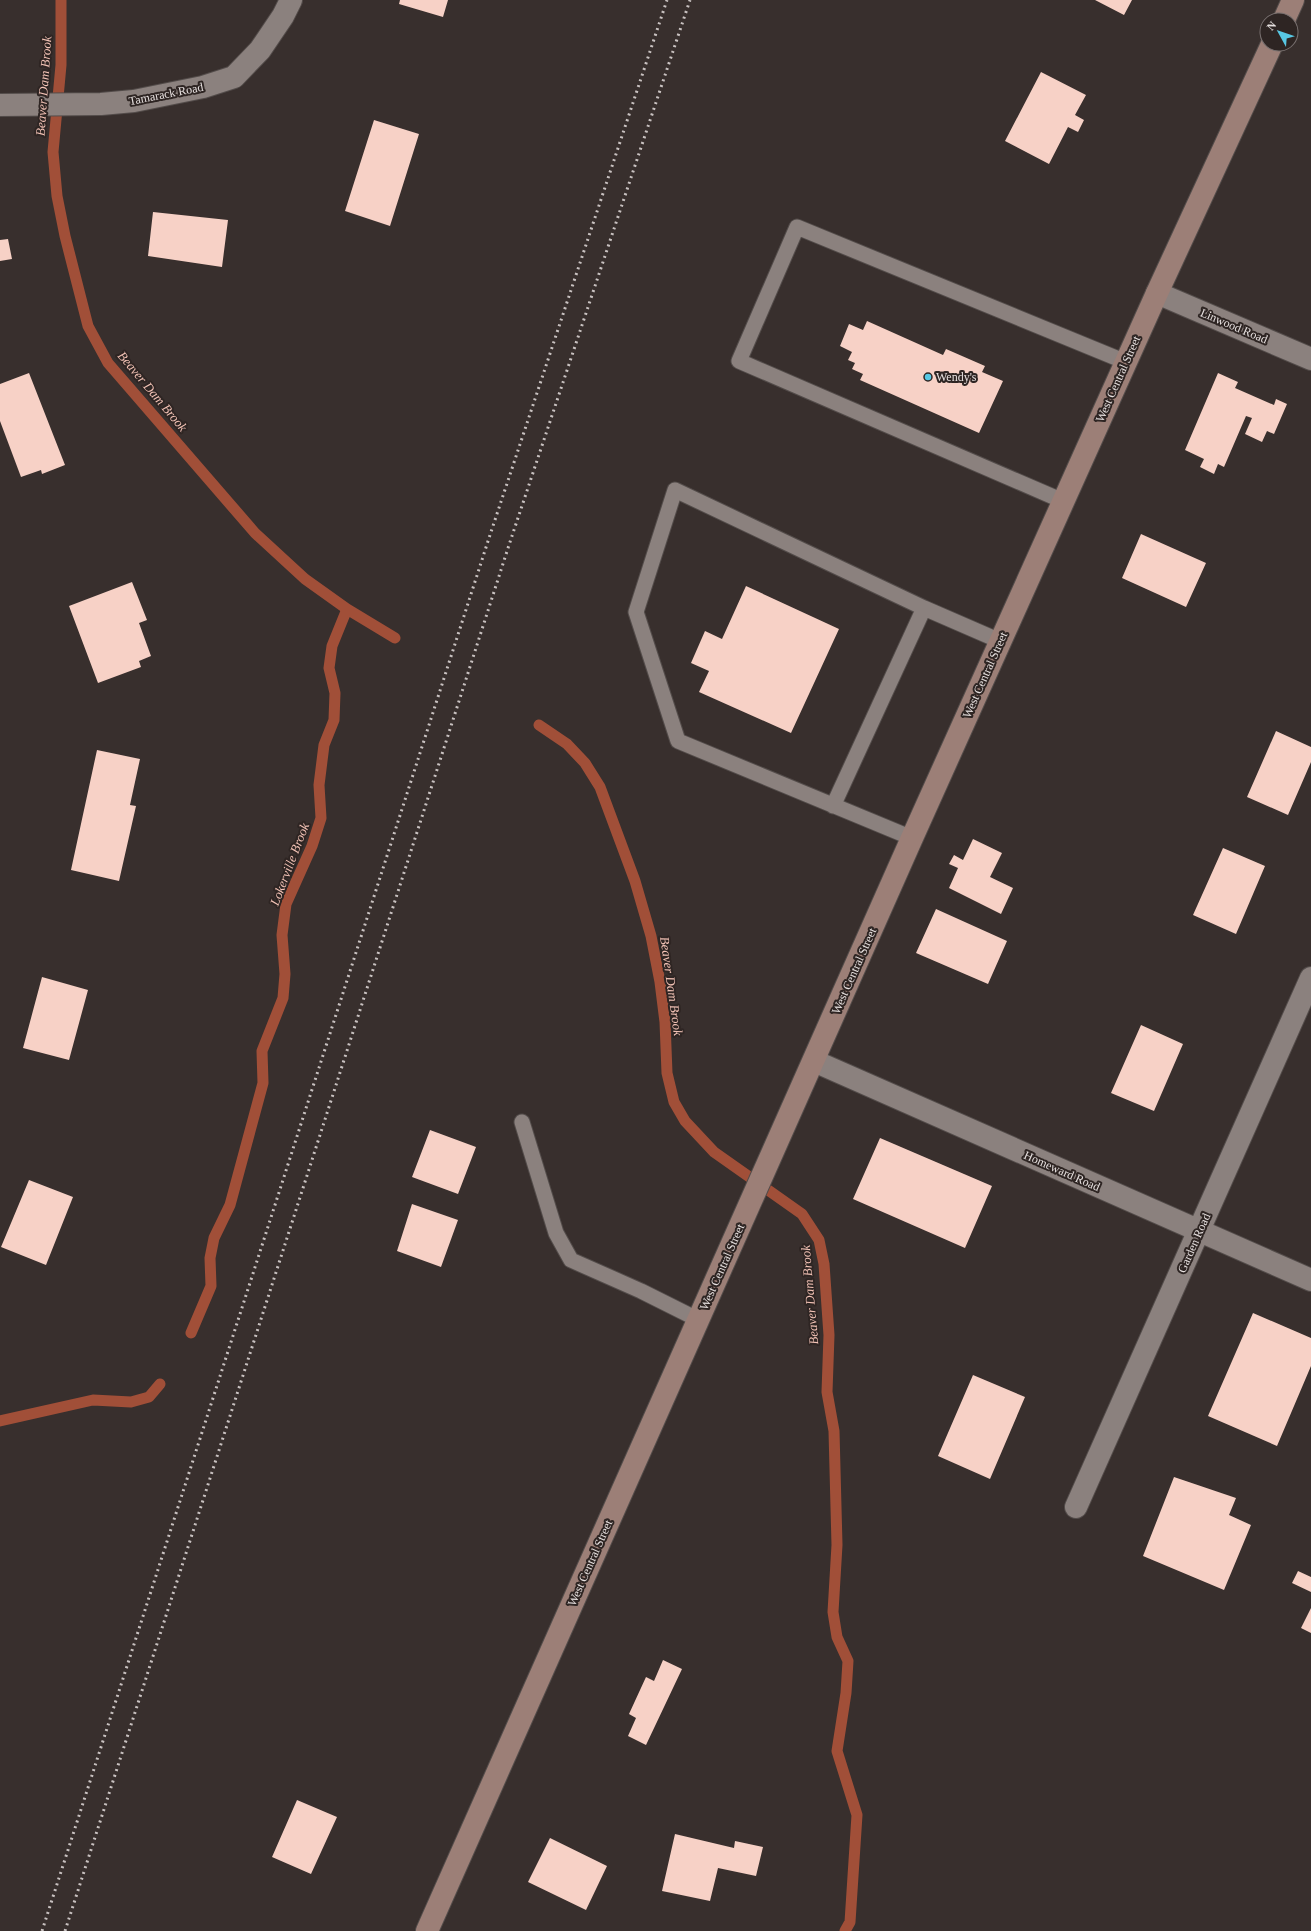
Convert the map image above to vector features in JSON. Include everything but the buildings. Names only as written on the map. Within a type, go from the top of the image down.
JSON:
[{"type":"main road","points":[[1288,12],[1293,0]]},
{"type":"main road","name":"West Central Street","points":[[427,1931],[736,1238],[912,838],[1157,293],[1268,52]]},
{"type":"street","name":"Tamarack Road","points":[[5,105],[101,104],[171,94],[203,87],[234,77],[260,50],[283,16],[291,0]]},
{"type":"street","name":"Linwood Road","points":[[1157,293],[1311,359]]},
{"type":"street","name":"Garden Road","points":[[1076,1507],[1311,978]]},
{"type":"street","name":"Homeward Road","points":[[814,1061],[1311,1280]]},
{"type":"lane","points":[[1063,502],[739,361],[798,227],[1126,362]]},
{"type":"lane","points":[[912,838],[678,741],[636,612],[675,490],[924,608],[1000,642]]},
{"type":"lane","points":[[833,806],[924,608]]},
{"type":"lane","points":[[522,1122],[556,1233],[571,1260],[641,1291],[699,1320]]},
{"type":"waterway","name":"Beaver Dam Brook","points":[[61,0],[61,65],[53,152],[57,196],[65,236],[88,326],[108,363],[255,533],[305,579],[347,609],[395,638]]},
{"type":"waterway","name":"Lokerville Brook","points":[[191,1333],[211,1286],[210,1258],[214,1238],[230,1205],[263,1083],[262,1051],[283,998],[285,974],[282,935],[286,904],[312,846],[321,818],[319,785],[324,745],[334,720],[335,693],[329,668],[332,646],[347,609]]},
{"type":"waterway","name":"Beaver Dam Brook","points":[[539,725],[567,744],[585,763],[600,787],[635,881],[651,936],[660,982],[665,1022],[667,1073],[674,1102],[685,1121],[714,1152],[802,1214],[819,1240],[824,1264],[829,1335],[827,1392],[834,1431],[837,1545],[833,1612],[837,1637],[848,1661],[846,1693],[837,1751],[857,1815],[850,1922],[845,1931]]},
{"type":"waterway","name":"Lokerville Brook","points":[[0,1421],[93,1400],[131,1402],[149,1397],[160,1384]]},
{"type":"railway","points":[[42,1931],[489,538],[667,0]]},
{"type":"railway","points":[[65,1931],[509,545],[690,0]]},
{"type":"place","name":"Wendy's","points":[[928,377]]}]
